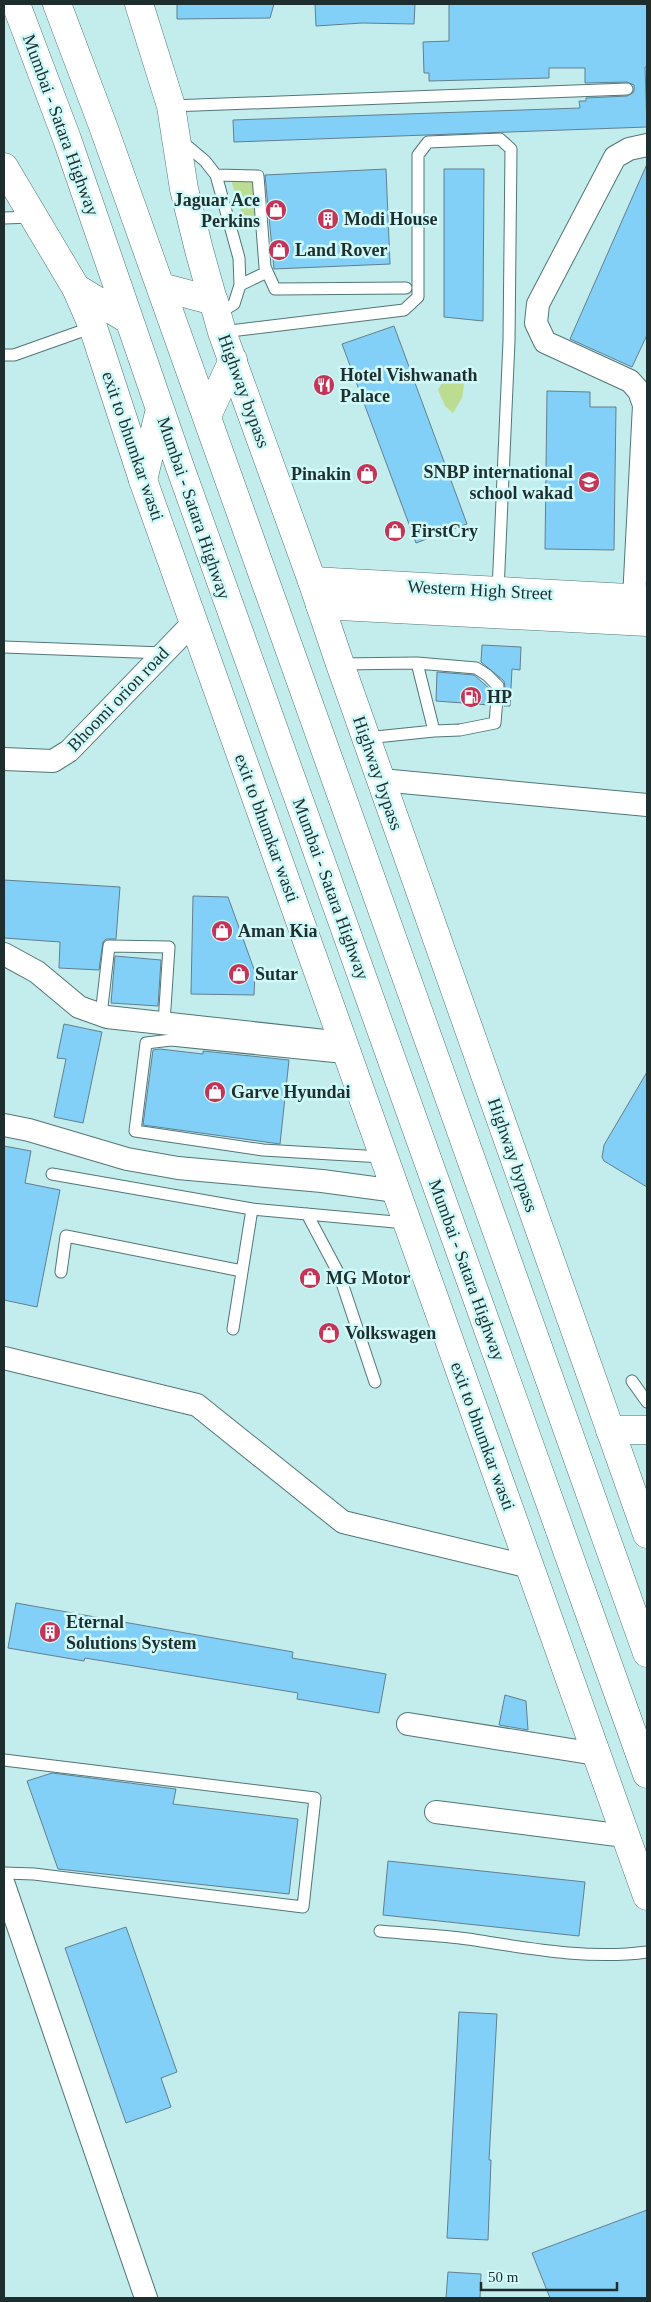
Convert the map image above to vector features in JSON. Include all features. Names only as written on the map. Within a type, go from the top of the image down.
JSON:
[{"type":"main road","name":"Mumbai - Satara Highway","points":[[16,4],[68,139],[160,409],[647,1774]]},
{"type":"main road","points":[[57,4],[161,287],[647,1653]]},
{"type":"main road","name":"Highway bypass","points":[[139,4],[171,106],[184,189],[218,316],[232,360],[316,593],[647,1534]]},
{"type":"main road","name":"exit to bhumkar wasti","points":[[4,167],[32,217],[76,288],[93,327],[194,622],[647,1896]]},
{"type":"main road","points":[[161,287],[218,316]]},
{"type":"main road","points":[[76,288],[129,320]]},
{"type":"main road","points":[[207,416],[232,360]]},
{"type":"main road","points":[[144,480],[160,409]]},
{"type":"main road","name":"Western High Street","points":[[316,593],[643,607]]},
{"type":"main road","points":[[610,1430],[647,1430]]},
{"type":"street","points":[[643,607],[644,405],[639,391],[630,381],[545,342],[536,324],[538,304],[615,157],[630,148],[647,145]]},
{"type":"street","name":"Bhoomi orion road","points":[[4,759],[53,761],[69,751],[194,622]]},
{"type":"street","points":[[381,780],[647,805]]},
{"type":"street","points":[[4,954],[37,972],[79,1007],[101,1015],[346,1050]]},
{"type":"street","points":[[4,1125],[28,1130],[135,1161],[178,1168],[322,1181],[396,1192]]},
{"type":"street","points":[[4,1358],[197,1405],[342,1522],[530,1567]]},
{"type":"street","points":[[408,1724],[596,1754]]},
{"type":"street","points":[[436,1812],[625,1836]]},
{"type":"street","points":[[4,1885],[146,2298]]},
{"type":"lane","points":[[171,106],[627,89]]},
{"type":"lane","points":[[176,136],[205,161],[216,174],[239,258],[240,285],[234,304],[218,316]]},
{"type":"lane","points":[[218,316],[404,310],[418,297],[418,156],[428,142],[500,139],[511,148],[509,341],[498,602]]},
{"type":"lane","points":[[216,174],[258,176],[265,267],[276,289],[406,288]]},
{"type":"lane","points":[[4,218],[32,217]]},
{"type":"lane","points":[[240,285],[267,272]]},
{"type":"lane","points":[[4,355],[14,356],[93,327]]},
{"type":"lane","points":[[4,647],[163,653]]},
{"type":"lane","points":[[340,664],[418,663],[476,668],[487,674],[498,686],[495,723],[460,730],[366,738]]},
{"type":"lane","points":[[418,663],[434,731]]},
{"type":"lane","points":[[101,1015],[109,946],[169,947],[164,1023]]},
{"type":"lane","points":[[346,1050],[171,1040],[146,1043],[135,1131],[263,1150],[384,1157]]},
{"type":"lane","points":[[52,1174],[252,1209],[408,1223]]},
{"type":"lane","points":[[233,1329],[252,1209]]},
{"type":"lane","points":[[307,1214],[338,1274],[375,1382]]},
{"type":"lane","points":[[61,1272],[66,1236],[242,1271]]},
{"type":"lane","points":[[632,1381],[647,1402]]},
{"type":"lane","points":[[4,1760],[315,1798],[302,1907],[34,1874],[4,1873]]},
{"type":"lane","points":[[380,1931],[466,1939],[542,1950],[596,1954],[647,1952]]},
{"type":"green space","points":[[256,179],[259,222],[245,224],[231,180]]},
{"type":"green space","points":[[457,376],[464,385],[462,398],[453,413],[445,406],[438,390],[444,379]]},
{"type":"building","points":[[177,4],[274,4],[270,18],[177,19]]},
{"type":"building","points":[[315,4],[415,4],[414,24],[362,23],[316,26]]},
{"type":"building","points":[[449,4],[647,4],[647,67],[645,67],[647,127],[234,142],[233,120],[580,108],[579,101],[586,101],[586,98],[627,96],[634,92],[634,85],[627,82],[585,83],[585,68],[549,68],[549,78],[429,81],[429,73],[424,73],[423,42],[449,41]]},
{"type":"building","points":[[647,164],[647,335],[632,367],[570,339]]},
{"type":"building","name":"Modi House","points":[[386,169],[390,264],[274,269],[265,175]]},
{"type":"building","points":[[444,169],[484,169],[483,321],[444,317]]},
{"type":"building","points":[[394,326],[467,524],[416,543],[342,344]]},
{"type":"building","points":[[547,391],[590,392],[590,407],[616,407],[614,550],[545,549]]},
{"type":"building","points":[[482,645],[521,647],[520,670],[512,669],[510,706],[504,706],[504,681],[481,662]]},
{"type":"building","points":[[437,672],[474,675],[490,689],[489,705],[436,701]]},
{"type":"building","points":[[4,880],[120,887],[116,939],[106,939],[103,942],[99,970],[59,968],[60,942],[4,938]]},
{"type":"building","points":[[193,896],[228,897],[255,972],[254,995],[191,994]]},
{"type":"building","points":[[115,956],[161,960],[158,1006],[111,1003]]},
{"type":"building","points":[[64,1024],[102,1032],[83,1123],[54,1117],[66,1059],[57,1058]]},
{"type":"building","name":"Garve Hyundai","points":[[160,1049],[203,1054],[203,1051],[289,1060],[280,1144],[143,1125],[153,1050]]},
{"type":"building","points":[[647,1072],[647,1187],[604,1161],[602,1157],[604,1145]]},
{"type":"building","points":[[4,1146],[31,1151],[25,1183],[60,1190],[37,1307],[4,1300]]},
{"type":"building","points":[[16,1603],[293,1652],[292,1658],[386,1674],[379,1713],[297,1699],[298,1693],[85,1658],[84,1661],[8,1648]]},
{"type":"building","points":[[505,1695],[526,1701],[528,1730],[499,1725]]},
{"type":"building","points":[[52,1773],[176,1789],[173,1804],[298,1819],[289,1894],[58,1869],[27,1781]]},
{"type":"building","points":[[388,1861],[585,1882],[579,1936],[383,1915]]},
{"type":"building","points":[[126,1927],[177,2072],[161,2078],[171,2107],[126,2123],[65,1948]]},
{"type":"building","points":[[459,2012],[497,2014],[489,2160],[491,2160],[488,2240],[447,2238]]},
{"type":"building","points":[[647,2210],[647,2298],[550,2298],[532,2253]]},
{"type":"building","points":[[448,2272],[481,2274],[480,2298],[446,2298]]},
{"type":"place","name":"Jaguar Ace Perkins","points":[[276,210]]},
{"type":"place","name":"Modi House","points":[[328,219]]},
{"type":"place","name":"Land Rover","points":[[279,250]]},
{"type":"place","name":"Hotel Vishwanath Palace","points":[[324,385]]},
{"type":"place","name":"Pinakin","points":[[367,474]]},
{"type":"place","name":"SNBP international school wakad","points":[[589,482]]},
{"type":"place","name":"FirstCry","points":[[395,531]]},
{"type":"place","name":"HP","points":[[471,697]]},
{"type":"place","name":"Aman Kia","points":[[222,931]]},
{"type":"place","name":"Sutar","points":[[239,974]]},
{"type":"place","name":"Garve Hyundai","points":[[215,1092]]},
{"type":"place","name":"MG Motor","points":[[310,1278]]},
{"type":"place","name":"Volkswagen","points":[[329,1333]]},
{"type":"place","name":"Eternal Solutions System","points":[[50,1632]]}]
